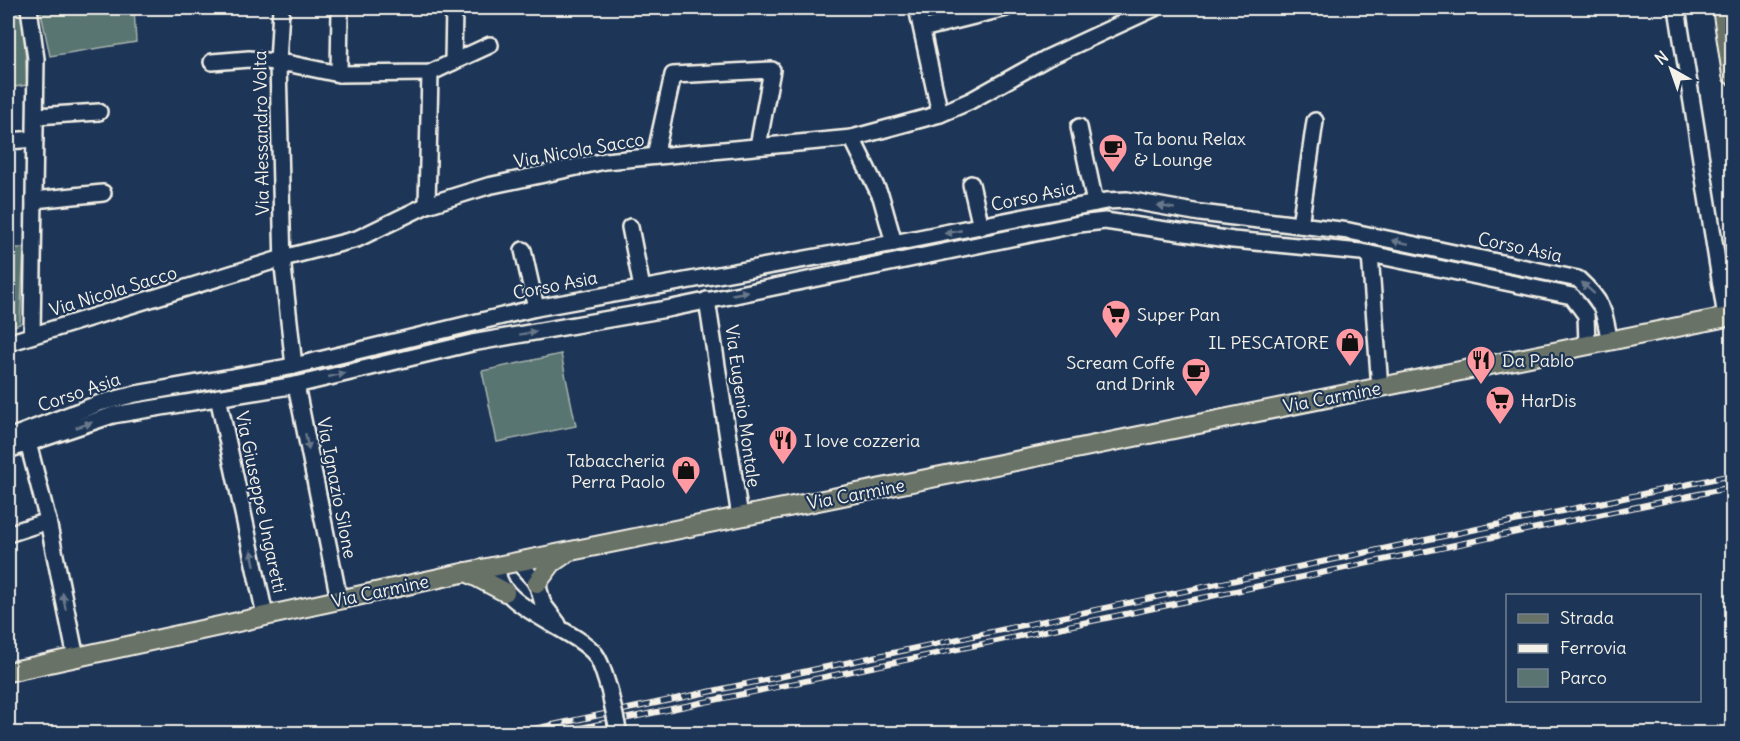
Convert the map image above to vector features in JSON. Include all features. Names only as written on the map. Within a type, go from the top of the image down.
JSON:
[{"type":"main road","points":[[1722,8],[1732,75]]},
{"type":"main road","name":"Via Carmine","points":[[8,672],[467,572],[1729,317]]},
{"type":"main road","points":[[537,583],[552,563],[569,551]]},
{"type":"main road","points":[[467,572],[505,592]]},
{"type":"street","points":[[29,8],[36,59],[32,335]]},
{"type":"street","name":"Via Alessandro Volta","points":[[281,8],[278,63],[282,258],[294,366]]},
{"type":"street","points":[[339,74],[340,8]]},
{"type":"street","points":[[453,62],[454,8]]},
{"type":"street","points":[[917,8],[940,114]]},
{"type":"street","points":[[922,29],[1006,8]]},
{"type":"street","name":"Via Nicola Sacco","points":[[8,342],[282,258],[357,239],[427,205],[488,186],[605,161],[758,146],[794,146],[852,138],[940,114],[970,101],[1047,58],[1153,8]]},
{"type":"street","points":[[1677,8],[1729,317]]},
{"type":"street","points":[[212,62],[249,59],[339,74],[430,73],[490,45]]},
{"type":"street","points":[[655,156],[673,75],[772,70],[758,146]]},
{"type":"street","points":[[427,205],[430,73]]},
{"type":"street","points":[[36,116],[99,112]]},
{"type":"street","points":[[1300,225],[1316,122]]},
{"type":"street","points":[[1079,127],[1095,203]]},
{"type":"street","points":[[852,138],[881,197],[894,243]]},
{"type":"street","points":[[8,141],[35,139]]},
{"type":"street","points":[[970,184],[981,227]]},
{"type":"street","points":[[34,200],[104,193]]},
{"type":"street","name":"Corso Asia","points":[[27,438],[100,403],[136,394],[294,366],[536,308],[981,227],[1095,203],[1127,200],[1200,213],[1349,231],[1578,279],[1597,296],[1606,320],[1609,340]]},
{"type":"street","points":[[1196,234],[1200,213]]},
{"type":"street","name":"Corso Asia","points":[[27,438],[112,415],[296,385],[472,343],[707,300],[1079,224],[1105,221],[1370,254],[1572,296],[1586,315],[1587,344]]},
{"type":"street","points":[[630,227],[642,288]]},
{"type":"street","points":[[522,250],[536,308]]},
{"type":"street","points":[[1370,254],[1380,388]]},
{"type":"street","name":"Via Eugenio Montale","points":[[707,300],[740,517]]},
{"type":"street","name":"Via Ignazio Silone","points":[[296,385],[339,599]]},
{"type":"street","name":"Via Giuseppe Ungaretti","points":[[218,397],[265,615]]},
{"type":"street","points":[[8,438],[27,438]]},
{"type":"street","points":[[8,450],[27,438]]},
{"type":"street","points":[[27,438],[48,521],[76,658]]},
{"type":"street","points":[[8,534],[48,521]]},
{"type":"street","points":[[518,562],[537,583],[543,604],[562,629]]},
{"type":"street","points":[[498,567],[498,578],[505,592],[538,616],[576,637],[596,655],[609,688],[619,734]]},
{"type":"green space","points":[[8,8],[23,8],[27,85],[8,88]]},
{"type":"green space","points":[[40,8],[134,8],[136,42],[50,56]]},
{"type":"green space","points":[[8,248],[24,248],[20,324],[8,328]]},
{"type":"green space","points":[[561,354],[576,426],[497,442],[482,371]]},
{"type":"railway","points":[[510,734],[1732,475]]},
{"type":"railway","points":[[552,734],[1732,487]]},
{"type":"place","name":"Ta bonu Relax & Lounge","points":[[1113,174]]},
{"type":"place","name":"Super Pan","points":[[1116,340]]},
{"type":"place","name":"IL PESCATORE","points":[[1350,368]]},
{"type":"place","name":"Da Pablo","points":[[1481,386]]},
{"type":"place","name":"Scream Coffe and Drink","points":[[1196,398]]},
{"type":"place","name":"HarDis","points":[[1500,426]]},
{"type":"place","name":"I love cozzeria","points":[[783,466]]},
{"type":"place","name":"Tabaccheria Perra Paolo","points":[[686,496]]}]
